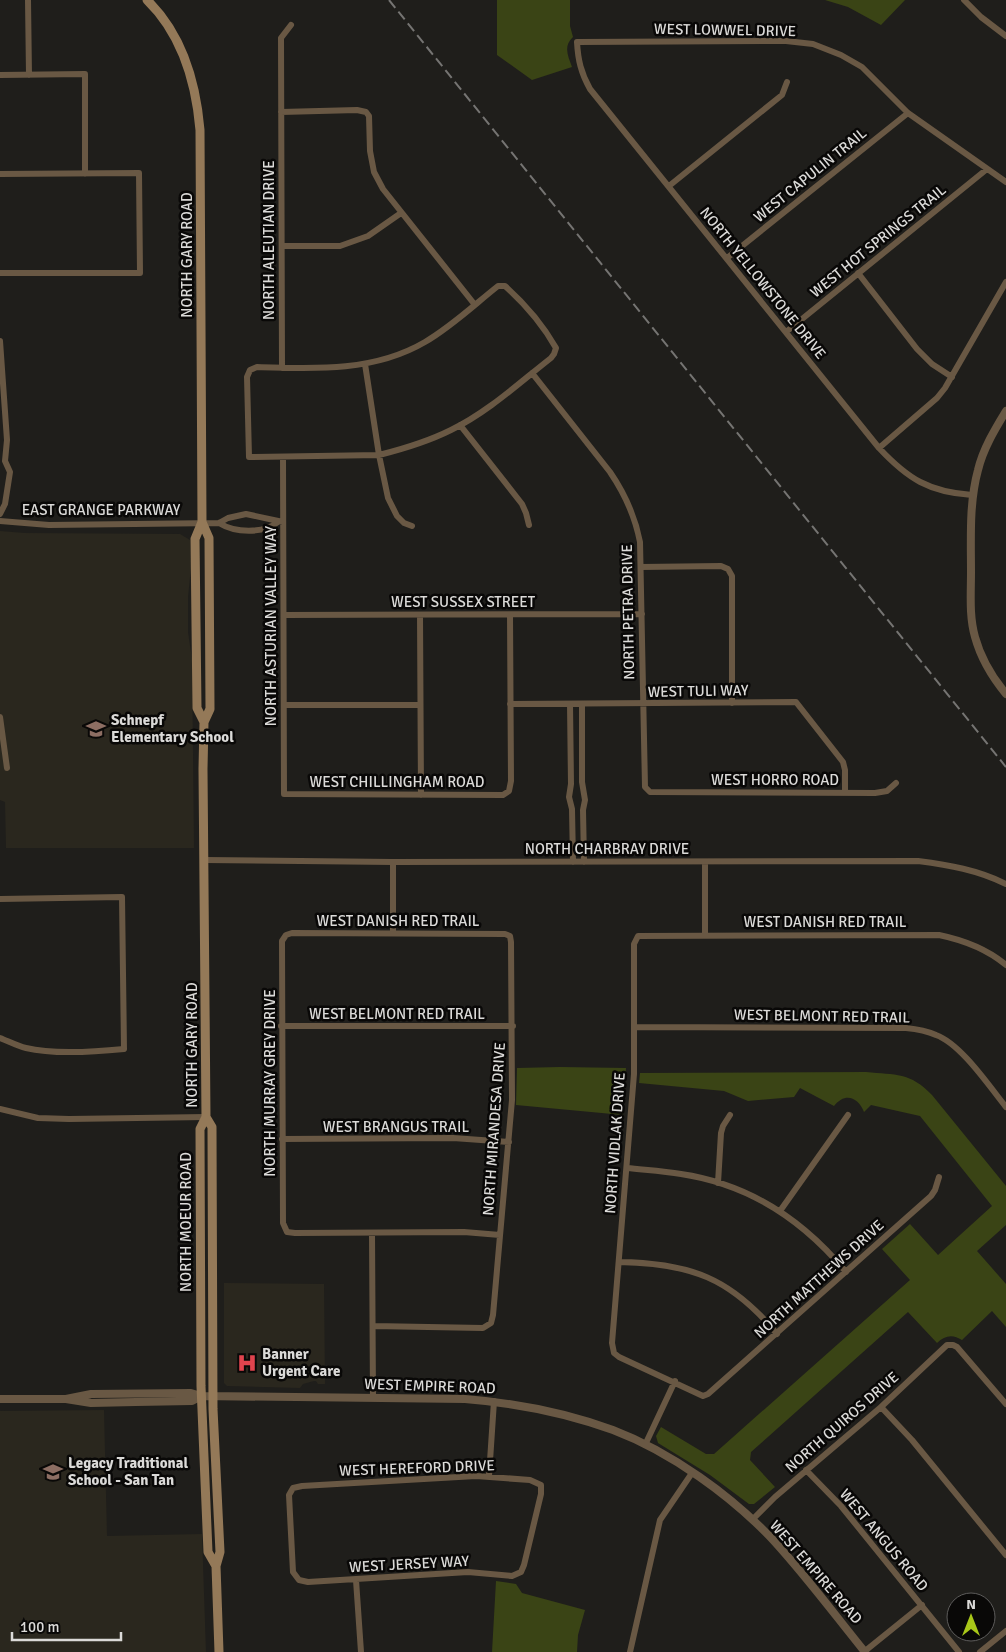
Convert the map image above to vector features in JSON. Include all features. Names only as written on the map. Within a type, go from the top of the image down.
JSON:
[{"type":"main road","name":"NORTH GARY ROAD","points":[[148,0],[170,27],[191,76],[198,105],[200,149],[202,522],[196,539],[196,700],[197,708],[204,722]]},
{"type":"main road","name":"NORTH GARY ROAD","points":[[202,522],[209,538],[210,709],[204,722],[204,860],[206,1117],[212,1127],[213,1397]]},
{"type":"main road","name":"NORTH MOEUR ROAD","points":[[201,1396],[200,1129],[206,1117]]},
{"type":"main road","points":[[201,1396],[208,1552],[216,1566]]},
{"type":"main road","points":[[213,1397],[220,1552],[216,1566],[218,1652]]},
{"type":"street","points":[[28,0],[29,75]]},
{"type":"street","points":[[964,0],[981,17],[1006,36]]},
{"type":"street","name":"NORTH ALEUTIAN DRIVE","points":[[282,368],[282,112],[280,38],[291,25]]},
{"type":"street","name":"WEST LOWWEL DRIVE","points":[[577,42],[786,41],[813,44],[841,55],[862,68],[908,113],[1006,182]]},
{"type":"street","name":"NORTH YELLOWSTONE DRIVE","points":[[577,42],[578,60],[582,75],[590,89],[879,448],[900,470],[916,480],[944,492],[972,495]]},
{"type":"street","points":[[0,75],[85,74],[85,174]]},
{"type":"street","points":[[668,186],[782,95],[787,82]]},
{"type":"street","points":[[282,112],[357,110],[366,112],[369,116],[370,151],[374,172],[383,189],[475,305]]},
{"type":"street","name":"WEST CAPULIN TRAIL","points":[[727,258],[908,113]]},
{"type":"street","name":"WEST HOT SPRINGS TRAIL","points":[[786,332],[987,169]]},
{"type":"street","points":[[0,174],[139,173],[140,273],[0,273]]},
{"type":"street","points":[[282,246],[340,246],[368,236],[401,213]]},
{"type":"street","points":[[858,273],[917,349],[932,364],[952,377]]},
{"type":"street","points":[[879,448],[937,398],[952,377],[1006,282]]},
{"type":"street","points":[[498,286],[505,286],[529,311],[556,348],[554,354],[481,412],[460,425],[415,444],[379,455],[283,458],[249,457],[247,377],[250,370],[257,367],[343,368],[365,364],[408,351],[426,342],[475,305],[498,286]]},
{"type":"street","points":[[0,341],[3,440],[5,461],[10,472],[5,504],[0,514]]},
{"type":"street","points":[[365,364],[379,455],[388,498],[397,516],[404,523],[412,526]]},
{"type":"street","name":"NORTH PETRA DRIVE","points":[[532,373],[620,486],[637,524],[641,567],[644,782],[645,787],[650,792]]},
{"type":"street","points":[[1006,411],[982,456],[972,495],[970,537],[972,627],[984,660],[1006,694]]},
{"type":"street","points":[[460,425],[522,504],[529,525]]},
{"type":"street","name":"NORTH ASTURIAN VALLEY WAY","points":[[283,458],[280,522],[284,615],[284,794]]},
{"type":"street","points":[[0,468],[5,461]]},
{"type":"street","points":[[246,514],[266,517],[280,522],[271,528],[247,532],[227,528],[219,523],[228,518],[246,514]]},
{"type":"street","points":[[253,516],[255,521],[253,530]]},
{"type":"street","name":"EAST GRANGE PARKWAY","points":[[0,521],[49,524],[219,523]]},
{"type":"street","points":[[641,567],[721,566],[728,569],[732,576],[732,704]]},
{"type":"street","name":"WEST SUSSEX STREET","points":[[284,615],[642,614]]},
{"type":"street","points":[[420,615],[421,794]]},
{"type":"street","points":[[510,615],[510,704]]},
{"type":"street","name":"WEST TULI WAY","points":[[510,704],[732,704],[796,702],[843,762],[846,793]]},
{"type":"street","name":"WEST CHILLINGHAM ROAD","points":[[284,794],[503,795],[509,791],[511,781],[510,704]]},
{"type":"street","points":[[570,704],[571,784],[569,797],[572,809],[573,862]]},
{"type":"street","points":[[582,704],[582,782],[585,800],[583,810],[584,862]]},
{"type":"street","points":[[284,705],[420,705]]},
{"type":"street","points":[[0,717],[7,768]]},
{"type":"street","name":"WEST HORRO ROAD","points":[[650,792],[875,793],[887,791],[896,783]]},
{"type":"street","points":[[569,790],[576,786],[584,788]]},
{"type":"street","name":"NORTH CHARBRAY DRIVE","points":[[204,860],[393,862],[918,861],[972,870],[1006,884]]},
{"type":"street","points":[[393,862],[393,934]]},
{"type":"street","points":[[705,862],[705,935]]},
{"type":"street","points":[[0,899],[122,897],[124,1049],[99,1052],[51,1051],[25,1048],[0,1038]]},
{"type":"street","name":"WEST DANISH RED TRAIL","points":[[286,935],[292,933],[505,934],[510,936]]},
{"type":"street","name":"NORTH MURRAY GREY DRIVE","points":[[286,935],[282,941],[281,1026],[283,1223],[288,1232],[295,1233],[372,1233]]},
{"type":"street","name":"WEST DANISH RED TRAIL","points":[[638,936],[939,935],[972,945],[1006,965]]},
{"type":"street","name":"NORTH MIRANDESA DRIVE","points":[[373,1326],[483,1328],[491,1323],[512,1100],[513,1026],[510,936]]},
{"type":"street","name":"NORTH VIDLAK DRIVE","points":[[638,936],[634,944],[634,1074],[612,1343],[614,1353],[619,1357],[675,1381]]},
{"type":"street","name":"WEST BELMONT RED TRAIL","points":[[281,1026],[513,1026]]},
{"type":"street","name":"WEST BELMONT RED TRAIL","points":[[634,1027],[906,1028],[922,1030],[938,1035],[962,1054],[1006,1107]]},
{"type":"street","points":[[0,1109],[38,1118],[206,1117]]},
{"type":"street","points":[[718,1183],[721,1133],[730,1115]]},
{"type":"street","points":[[780,1211],[848,1115]]},
{"type":"street","name":"WEST BRANGUS TRAIL","points":[[282,1139],[453,1138],[508,1142]]},
{"type":"street","points":[[627,1168],[680,1174],[718,1183],[757,1198],[780,1211],[816,1240],[846,1272]]},
{"type":"street","name":"NORTH MATTHEWS DRIVE","points":[[675,1381],[703,1396],[708,1394],[931,1196],[936,1190],[939,1177]]},
{"type":"street","points":[[373,1398],[372,1233],[464,1232],[500,1235]]},
{"type":"street","points":[[619,1262],[661,1264],[708,1278],[728,1288],[745,1300],[777,1334]]},
{"type":"street","name":"NORTH QUIROS DRIVE","points":[[752,1520],[775,1497],[881,1407],[944,1346],[950,1344],[957,1347],[1006,1404]]},
{"type":"street","points":[[645,1445],[675,1381]]},
{"type":"street","name":"WEST EMPIRE ROAD","points":[[0,1399],[66,1399],[91,1394],[191,1393],[213,1397],[466,1398],[535,1408],[576,1419],[613,1431],[645,1445],[692,1473],[720,1494],[752,1520],[790,1560],[865,1652]]},
{"type":"street","points":[[489,1476],[494,1401]]},
{"type":"street","points":[[881,1407],[912,1440],[1006,1555]]},
{"type":"street","name":"WEST ANGUS ROAD","points":[[806,1470],[841,1506],[959,1652]]},
{"type":"street","points":[[630,1652],[660,1520],[692,1473]]},
{"type":"street","name":"WEST HEREFORD DRIVE","points":[[299,1580],[293,1572],[289,1495],[293,1488],[489,1476],[530,1480],[541,1485],[541,1494],[524,1565],[520,1572]]},
{"type":"street","name":"WEST JERSEY WAY","points":[[299,1580],[308,1582],[356,1580],[468,1572],[512,1576],[520,1572]]},
{"type":"street","points":[[356,1580],[361,1652]]},
{"type":"street","points":[[865,1652],[922,1605]]},
{"type":"street","points":[[980,1652],[1006,1630]]},
{"type":"shaded area","name":"Schnepf Elementary School","points":[[0,531],[25,533],[180,534],[190,540],[191,568],[188,597],[188,632],[192,659],[194,848],[6,848],[5,802],[0,800]]},
{"type":"shaded area","points":[[224,1283],[324,1284],[325,1384],[318,1384],[314,1381],[303,1384],[300,1388],[227,1386],[224,1383]]},
{"type":"shaded area","name":"Legacy Traditional School - San Tan","points":[[104,1410],[107,1536],[202,1534],[206,1652],[0,1652],[0,1411]]},
{"type":"green space","points":[[497,0],[570,0],[570,26],[573,37],[568,44],[567,51],[572,67],[532,80],[497,55]]},
{"type":"green space","points":[[825,0],[905,0],[881,25],[848,7]]},
{"type":"green space","points":[[517,1068],[626,1068],[623,1115],[516,1105]]},
{"type":"green space","points":[[866,1072],[902,1076],[917,1082],[932,1095],[1006,1186],[1006,1225],[977,1251],[1006,1284],[1006,1327],[992,1311],[962,1340],[949,1336],[937,1343],[908,1312],[751,1452],[750,1460],[775,1487],[754,1504],[749,1504],[710,1475],[658,1443],[656,1436],[661,1427],[706,1454],[714,1454],[910,1280],[882,1249],[910,1224],[938,1255],[992,1206],[920,1116],[871,1105],[864,1112],[858,1103],[851,1098],[842,1099],[834,1106],[800,1088],[794,1097],[748,1101],[724,1091],[639,1083],[640,1073]]},
{"type":"green space","points":[[496,1581],[516,1584],[522,1593],[585,1610],[578,1635],[577,1652],[492,1652]]},
{"type":"railway","points":[[389,0],[1006,767]]},
{"type":"place","name":"Schnepf Elementary School","points":[[96,729]]},
{"type":"place","name":"Banner Urgent Care","points":[[247,1363]]},
{"type":"place","name":"Legacy Traditional School - San Tan","points":[[53,1472]]}]
